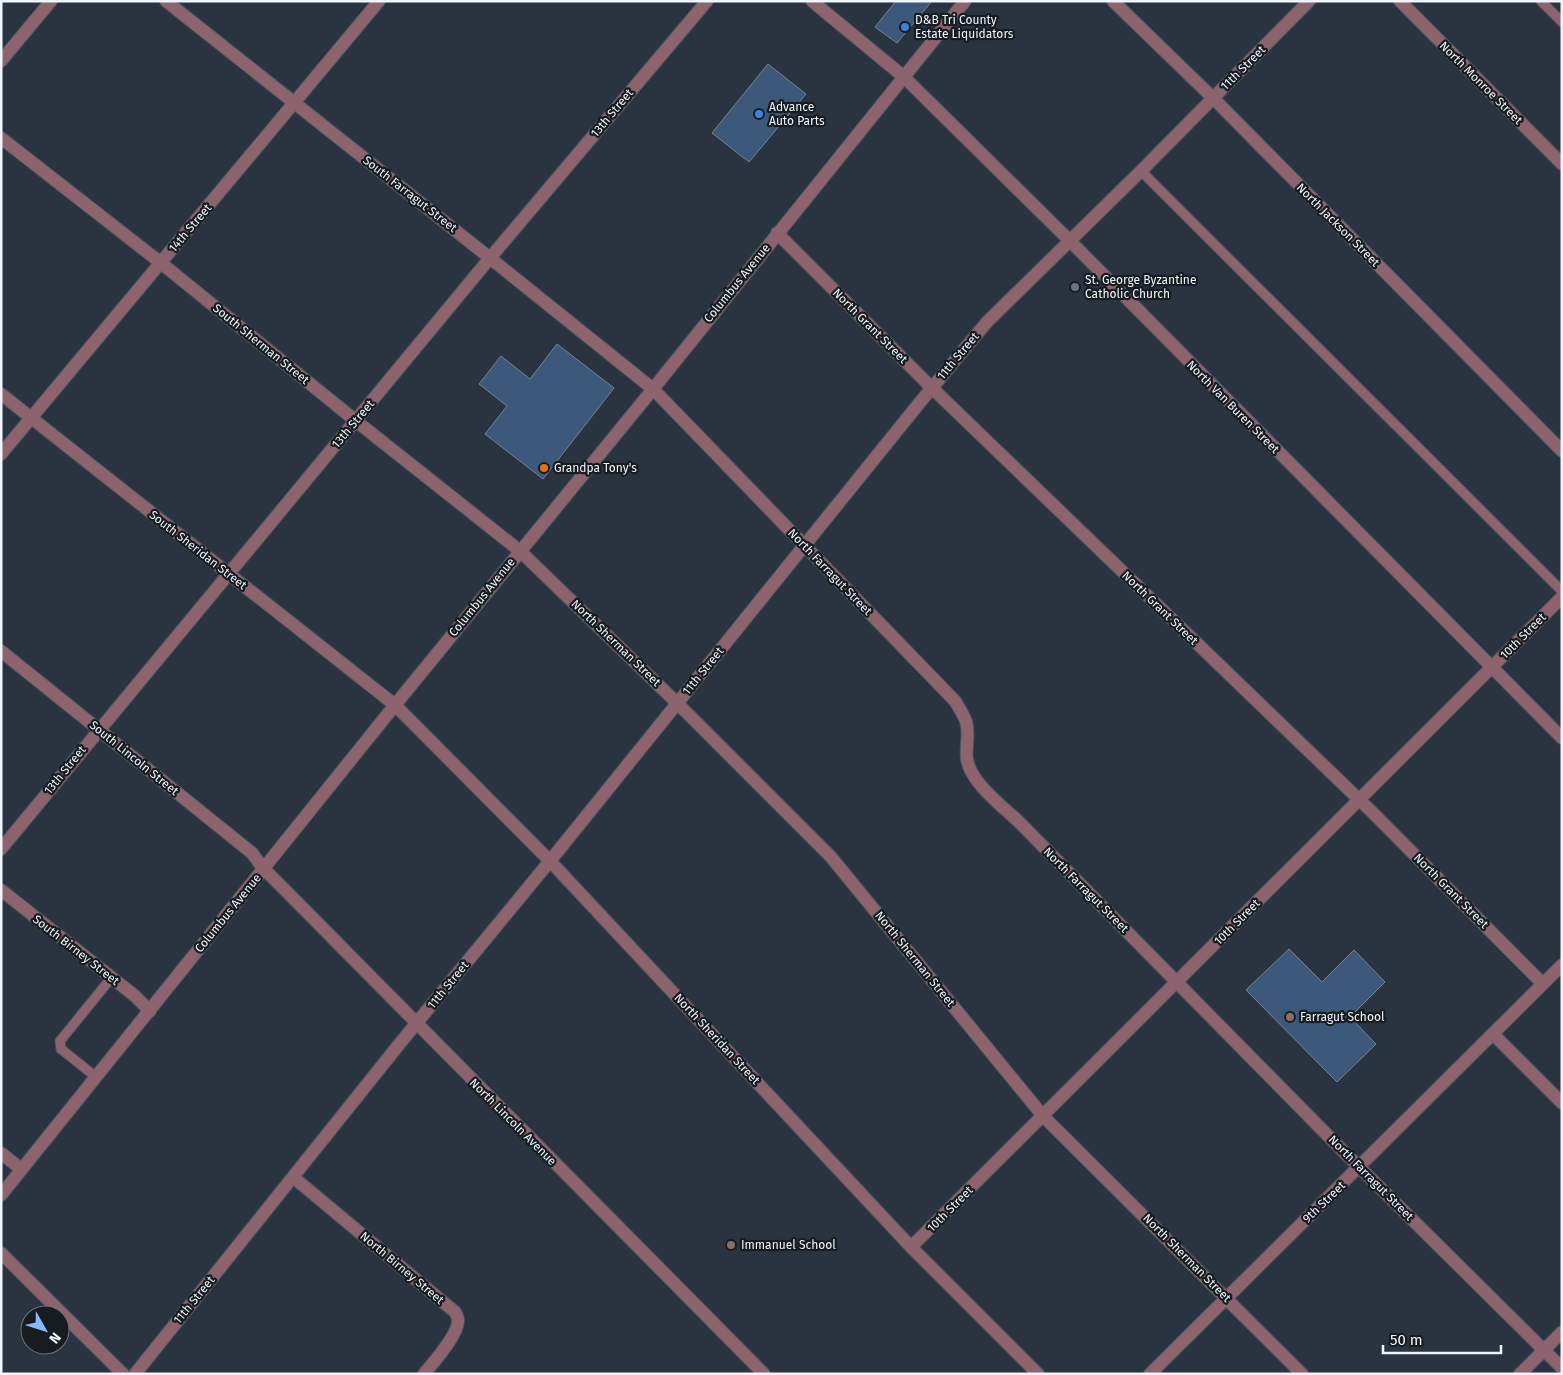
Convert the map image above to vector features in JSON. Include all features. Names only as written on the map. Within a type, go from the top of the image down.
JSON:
[{"type":"street","points":[[1,60],[51,1]]},
{"type":"street","name":"South Farragut Street","points":[[166,1],[653,389]]},
{"type":"street","name":"14th Street","points":[[1,454],[379,1]]},
{"type":"street","name":"13th Street","points":[[1,849],[490,258],[706,1]]},
{"type":"street","name":"North Van Buren Street","points":[[812,1],[904,77],[1069,240],[1562,738]]},
{"type":"street","name":"Columbus Avenue","points":[[1,1195],[965,1]]},
{"type":"street","name":"North Jackson Street","points":[[1113,1],[1212,98],[1562,451]]},
{"type":"street","name":"11th Street","points":[[135,1374],[416,1024],[987,322],[1141,171],[1309,1]]},
{"type":"street","name":"North Monroe Street","points":[[1400,1],[1562,164]]},
{"type":"street","name":"South Sherman Street","points":[[1,138],[161,263],[520,551]]},
{"type":"street","name":"North Grant Street","points":[[777,233],[932,388],[1359,800],[1543,984]]},
{"type":"street","name":"North Farragut Street","points":[[653,389],[955,701],[969,726],[966,759],[972,775],[1562,1368]]},
{"type":"street","name":"South Sheridan Street","points":[[1,394],[395,705]]},
{"type":"street","name":"North Sherman Street","points":[[520,551],[677,703],[831,857],[1043,1116],[1302,1374]]},
{"type":"street","name":"10th Street","points":[[911,1247],[1562,598]]},
{"type":"street","name":"South Lincoln Street","points":[[1,651],[252,853],[264,868]]},
{"type":"street","name":"North Sheridan Street","points":[[395,705],[550,861],[911,1247],[1038,1374]]},
{"type":"street","name":"North Lincoln Avenue","points":[[264,868],[416,1024],[764,1374]]},
{"type":"street","name":"South Birney Street","points":[[1,890],[112,977],[150,1011]]},
{"type":"street","name":"9th Street","points":[[1150,1374],[1562,965]]},
{"type":"street","points":[[1492,1034],[1562,1104]]},
{"type":"street","points":[[1,1153],[22,1169]]},
{"type":"street","name":"North Birney Street","points":[[293,1177],[456,1312],[459,1319],[456,1330],[447,1345],[424,1374]]},
{"type":"street","points":[[1,1253],[123,1374]]},
{"type":"street","points":[[1520,1374],[1562,1332]]},
{"type":"lane","points":[[1541,1],[1562,22]]},
{"type":"lane","points":[[1141,171],[1562,591]]},
{"type":"lane","points":[[96,1077],[61,1049],[60,1041],[112,977]]},
{"type":"building","points":[[896,1],[932,1],[897,43],[875,27]]},
{"type":"building","name":"Advance Auto Parts","points":[[768,64],[806,94],[749,162],[712,133]]},
{"type":"building","points":[[557,344],[614,388],[543,479],[485,434],[507,406],[479,384],[501,356],[530,379]]},
{"type":"building","points":[[1289,949],[1322,982],[1354,950],[1385,982],[1350,1017],[1376,1044],[1337,1082],[1246,990]]},
{"type":"place","name":"D&B Tri County Estate Liquidators","points":[[905,27]]},
{"type":"place","name":"Advance Auto Parts","points":[[759,114]]},
{"type":"place","name":"St. George Byzantine Catholic Church","points":[[1075,287]]},
{"type":"place","name":"Grandpa Tony's","points":[[544,468]]},
{"type":"place","name":"Farragut School","points":[[1290,1017]]},
{"type":"place","name":"Immanuel School","points":[[731,1245]]}]
